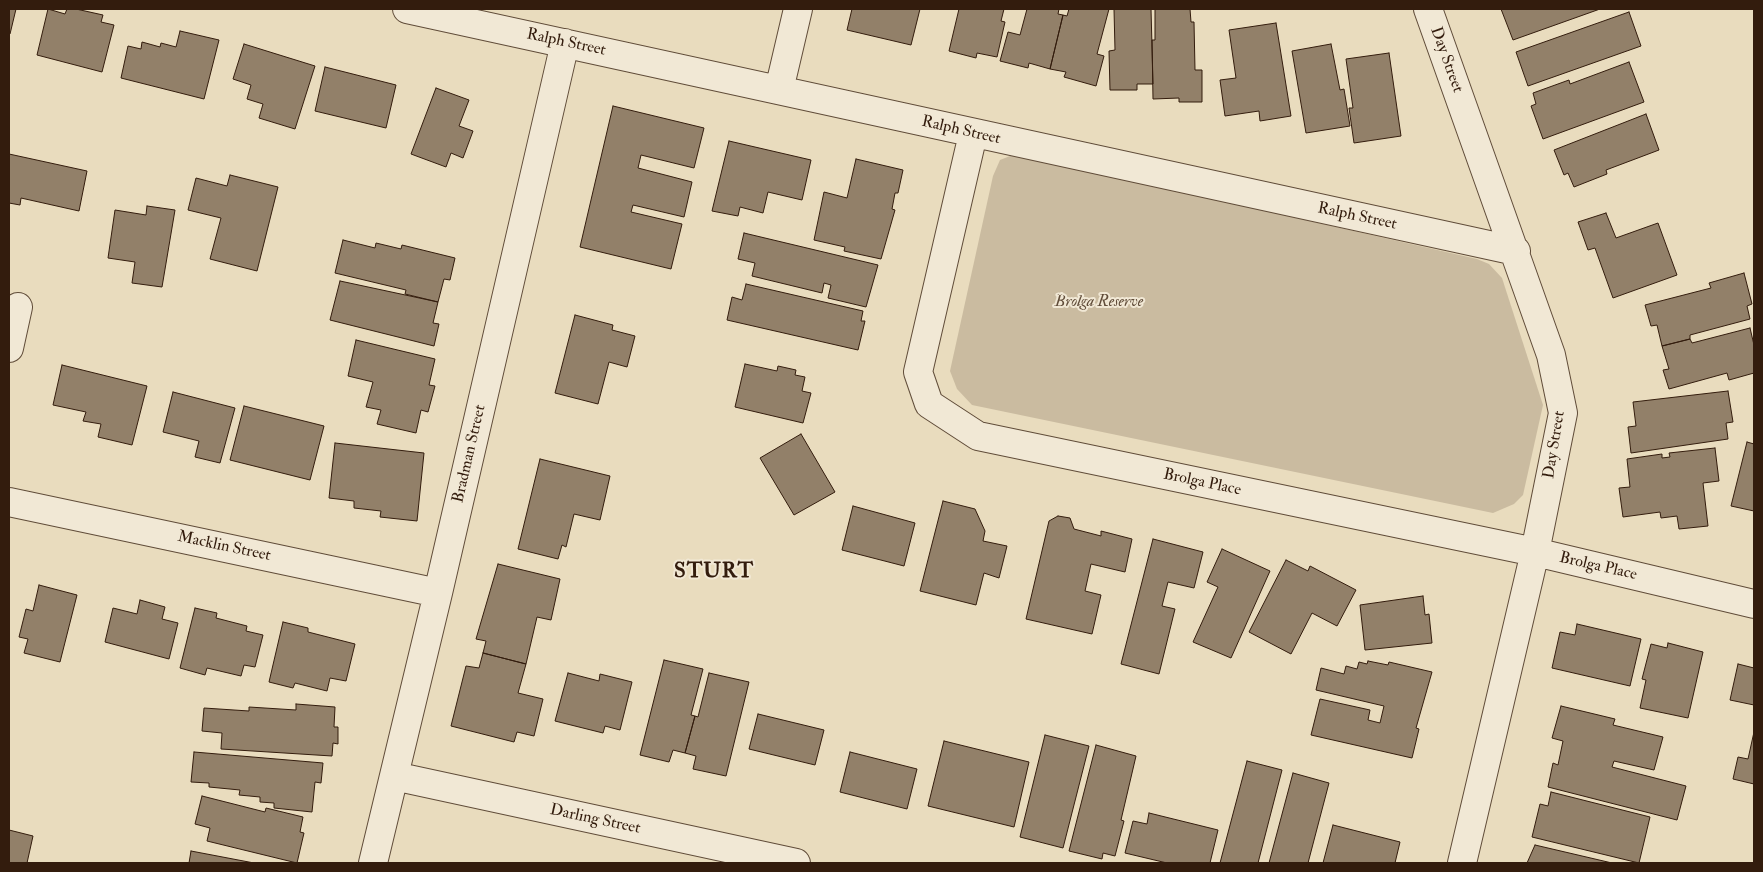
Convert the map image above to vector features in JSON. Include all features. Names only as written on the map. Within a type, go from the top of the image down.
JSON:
[{"type":"street","name":"Ralph Street","points":[[407,9],[1516,251]]},
{"type":"street","points":[[779,90],[798,9]]},
{"type":"street","name":"Day Street","points":[[1428,9],[1516,251],[1551,355],[1563,413],[1535,552],[1462,863]]},
{"type":"street","name":"Bradman Street","points":[[373,863],[438,593],[565,43]]},
{"type":"street","name":"Brolga Place","points":[[973,134],[918,372],[929,404],[978,436],[1535,552],[1754,604]]},
{"type":"street","points":[[9,348],[18,307]]},
{"type":"street","name":"Macklin Street","points":[[9,502],[438,593]]},
{"type":"street","name":"Darling Street","points":[[394,776],[796,863]]},
{"type":"green space","name":"Brolga Reserve","points":[[1015,154],[1477,259],[1489,264],[1502,278],[1543,405],[1523,495],[1514,504],[1493,513],[972,405],[957,389],[950,371],[993,176],[1000,160]]},
{"type":"building","points":[[9,9],[16,9],[10,34],[9,34]]},
{"type":"building","points":[[48,9],[65,14],[67,9],[76,9],[103,15],[101,22],[114,25],[102,72],[37,55]]},
{"type":"building","points":[[852,9],[920,9],[911,45],[847,30]]},
{"type":"building","points":[[959,9],[1004,9],[1001,21],[1005,22],[997,57],[977,53],[976,58],[949,51]]},
{"type":"building","points":[[1027,9],[1059,9],[1058,14],[1063,15],[1050,69],[1029,63],[1028,68],[1000,61],[1008,32],[1020,35]]},
{"type":"building","points":[[1069,9],[1109,9],[1097,54],[1104,56],[1096,86],[1064,77],[1066,72],[1050,69],[1063,15],[1067,16]]},
{"type":"building","points":[[1114,9],[1151,9],[1153,84],[1137,84],[1137,90],[1110,90],[1109,51],[1115,50]]},
{"type":"building","points":[[1155,9],[1190,9],[1191,22],[1194,22],[1195,70],[1202,70],[1202,102],[1179,102],[1179,98],[1153,99],[1152,40],[1155,40]]},
{"type":"building","points":[[1501,9],[1600,9],[1513,40]]},
{"type":"building","points":[[1629,12],[1641,46],[1528,86],[1516,52]]},
{"type":"building","points":[[1276,23],[1291,116],[1260,121],[1259,111],[1225,116],[1220,80],[1236,78],[1229,30]]},
{"type":"building","points":[[180,31],[219,40],[204,99],[121,78],[128,46],[141,49],[142,42],[160,47],[161,43],[176,47]]},
{"type":"building","points":[[244,44],[315,66],[295,129],[259,118],[263,104],[247,99],[251,85],[233,79]]},
{"type":"building","points":[[1331,44],[1340,90],[1344,89],[1350,126],[1306,133],[1292,51]]},
{"type":"building","points":[[1389,53],[1401,136],[1354,143],[1349,108],[1353,108],[1346,59]]},
{"type":"building","points":[[1629,62],[1644,102],[1543,139],[1531,106],[1536,104],[1533,93],[1569,80],[1570,84]]},
{"type":"building","points":[[325,67],[396,85],[386,128],[315,111]]},
{"type":"building","points":[[436,88],[469,100],[459,126],[473,131],[463,158],[451,153],[446,167],[411,154]]},
{"type":"building","points":[[613,106],[704,128],[694,168],[641,155],[638,168],[692,182],[684,217],[633,205],[631,212],[682,224],[671,269],[580,247]]},
{"type":"building","points":[[1646,114],[1659,150],[1606,170],[1607,174],[1574,187],[1568,173],[1564,175],[1554,150]]},
{"type":"building","points":[[729,141],[811,160],[802,200],[768,192],[763,213],[740,207],[738,216],[712,211]]},
{"type":"building","points":[[9,154],[87,171],[79,211],[21,198],[20,205],[9,203]]},
{"type":"building","points":[[856,159],[903,170],[898,193],[895,193],[892,209],[895,210],[881,259],[844,251],[845,247],[814,240],[824,192],[847,198]]},
{"type":"building","points":[[230,175],[278,187],[257,271],[210,259],[221,218],[188,210],[196,178],[227,186]]},
{"type":"building","points":[[147,206],[175,210],[162,287],[132,283],[135,262],[108,258],[115,210],[146,215]]},
{"type":"building","points":[[1606,213],[1616,238],[1658,223],[1677,275],[1613,298],[1595,248],[1588,250],[1578,222]]},
{"type":"building","points":[[744,233],[878,265],[866,307],[828,298],[831,285],[824,283],[822,293],[752,276],[755,263],[738,259]]},
{"type":"building","points":[[343,240],[375,248],[376,243],[401,249],[402,245],[455,258],[450,280],[444,279],[438,302],[405,294],[406,290],[335,273]]},
{"type":"building","points":[[1744,273],[1752,304],[1747,306],[1750,319],[1690,335],[1690,339],[1662,346],[1657,325],[1651,326],[1645,305],[1711,288],[1709,283]]},
{"type":"building","points":[[340,281],[438,302],[433,323],[439,324],[434,346],[330,320]]},
{"type":"building","points":[[746,284],[863,311],[861,321],[865,321],[858,350],[727,320],[732,297],[742,300]]},
{"type":"building","points":[[575,315],[613,325],[612,330],[635,336],[627,367],[609,362],[598,404],[555,393]]},
{"type":"building","points":[[1750,328],[1754,345],[1754,373],[1729,380],[1727,373],[1669,389],[1663,370],[1669,369],[1662,346],[1690,339],[1692,343]]},
{"type":"building","points":[[356,340],[435,359],[429,385],[435,386],[428,412],[421,410],[416,433],[377,424],[381,410],[366,407],[373,382],[348,376]]},
{"type":"building","points":[[745,364],[777,371],[778,366],[796,370],[795,375],[805,377],[802,391],[811,393],[803,423],[735,407]]},
{"type":"building","points":[[62,365],[147,386],[132,445],[98,437],[101,424],[83,421],[86,412],[53,405]]},
{"type":"building","points":[[1728,391],[1733,422],[1726,423],[1728,439],[1631,453],[1628,427],[1636,426],[1633,402]]},
{"type":"building","points":[[173,392],[235,408],[220,463],[195,457],[199,441],[163,432]]},
{"type":"building","points":[[244,406],[324,426],[310,480],[230,460]]},
{"type":"building","points":[[801,434],[835,492],[794,515],[760,458]]},
{"type":"building","points":[[1747,442],[1754,444],[1754,511],[1731,506]]},
{"type":"building","points":[[335,443],[424,453],[417,521],[380,517],[381,511],[354,508],[354,501],[329,498]]},
{"type":"building","points":[[1715,448],[1719,481],[1703,483],[1708,526],[1679,529],[1677,516],[1661,518],[1660,512],[1623,517],[1619,488],[1630,487],[1627,459],[1662,454],[1662,458],[1670,457],[1669,453]]},
{"type":"building","points":[[540,459],[610,476],[600,520],[574,514],[566,547],[562,545],[558,559],[518,549]]},
{"type":"building","points":[[943,501],[975,509],[985,531],[983,541],[1007,546],[999,578],[984,573],[976,605],[920,591]]},
{"type":"building","points":[[853,506],[915,523],[904,566],[842,550]]},
{"type":"building","points":[[1058,516],[1070,518],[1074,529],[1101,536],[1101,531],[1132,539],[1125,572],[1091,564],[1085,591],[1101,595],[1092,634],[1026,619],[1049,521]]},
{"type":"building","points":[[1153,539],[1203,552],[1194,588],[1168,582],[1162,606],[1175,609],[1159,674],[1121,664]]},
{"type":"building","points":[[1222,549],[1270,571],[1231,658],[1193,642],[1218,587],[1207,582]]},
{"type":"building","points":[[1286,560],[1308,571],[1310,566],[1356,590],[1337,626],[1312,613],[1291,654],[1249,632]]},
{"type":"building","points":[[498,564],[560,579],[551,620],[537,617],[526,664],[483,653],[486,641],[476,639]]},
{"type":"building","points":[[39,585],[77,595],[60,662],[24,653],[28,639],[19,637],[26,609],[33,611]]},
{"type":"building","points":[[1423,596],[1425,615],[1429,614],[1432,643],[1365,650],[1360,605]]},
{"type":"building","points":[[140,600],[165,607],[162,619],[178,623],[169,659],[105,642],[113,608],[137,614]]},
{"type":"building","points":[[195,608],[217,613],[216,618],[247,626],[246,631],[263,635],[255,667],[244,665],[241,676],[207,668],[205,675],[180,668]]},
{"type":"building","points":[[283,622],[308,628],[308,632],[355,644],[346,681],[330,678],[327,691],[295,683],[293,688],[269,682]]},
{"type":"building","points":[[1577,624],[1641,639],[1630,686],[1552,668],[1560,632],[1575,635]]},
{"type":"building","points":[[1668,643],[1703,652],[1688,718],[1640,708],[1646,680],[1642,679],[1651,644],[1667,648]]},
{"type":"building","points":[[483,653],[526,664],[518,693],[543,699],[534,736],[517,732],[514,742],[451,726],[466,666],[479,668]]},
{"type":"building","points":[[664,660],[703,669],[691,715],[695,716],[685,753],[673,750],[669,762],[640,755]]},
{"type":"building","points":[[1368,661],[1388,665],[1389,662],[1432,672],[1416,728],[1419,729],[1412,758],[1311,735],[1320,699],[1370,710],[1368,720],[1380,723],[1384,706],[1316,690],[1321,668],[1344,674],[1346,666],[1357,669],[1359,662],[1367,664]]},
{"type":"building","points":[[1738,664],[1754,668],[1754,705],[1730,700]]},
{"type":"building","points":[[568,673],[599,681],[600,674],[632,682],[620,730],[605,726],[603,733],[555,721]]},
{"type":"building","points":[[709,673],[749,682],[726,776],[693,769],[696,756],[685,753],[695,716],[698,717]]},
{"type":"building","points":[[296,704],[335,707],[334,727],[338,727],[338,744],[333,743],[332,756],[221,749],[222,733],[202,731],[204,708],[249,711],[249,707],[296,710]]},
{"type":"building","points":[[1561,706],[1615,719],[1613,725],[1663,737],[1654,770],[1614,761],[1612,767],[1686,786],[1677,820],[1548,787],[1553,763],[1558,765],[1563,741],[1552,738]]},
{"type":"building","points":[[758,714],[824,730],[815,765],[749,749]]},
{"type":"building","points":[[1754,732],[1754,784],[1733,779],[1738,757],[1748,759]]},
{"type":"building","points":[[1045,735],[1089,746],[1063,848],[1020,837]]},
{"type":"building","points":[[944,741],[1029,762],[1014,827],[928,806]]},
{"type":"building","points":[[1096,745],[1136,756],[1121,820],[1124,821],[1115,856],[1103,853],[1102,859],[1069,851]]},
{"type":"building","points":[[194,752],[323,763],[321,783],[315,782],[312,812],[274,808],[274,803],[260,802],[260,797],[239,795],[240,790],[209,787],[209,783],[191,782]]},
{"type":"building","points":[[850,752],[917,769],[907,809],[840,792]]},
{"type":"building","points":[[1247,761],[1282,770],[1258,863],[1220,863]]},
{"type":"building","points":[[1293,773],[1329,783],[1308,863],[1269,863]]},
{"type":"building","points":[[1551,792],[1650,817],[1639,863],[1532,837],[1540,804],[1548,806]]},
{"type":"building","points":[[202,796],[265,812],[266,808],[303,817],[300,832],[304,833],[297,863],[207,841],[210,828],[195,824]]},
{"type":"building","points":[[1149,813],[1218,830],[1210,863],[1167,863],[1125,853],[1133,821],[1147,824]]},
{"type":"building","points":[[1333,825],[1400,842],[1395,863],[1323,863]]},
{"type":"building","points":[[9,830],[33,836],[27,863],[9,863]]},
{"type":"building","points":[[1535,845],[1612,863],[1527,863]]},
{"type":"building","points":[[191,851],[254,863],[189,863]]},
{"type":"district","name":"STURT","points":[[714,572]]}]
